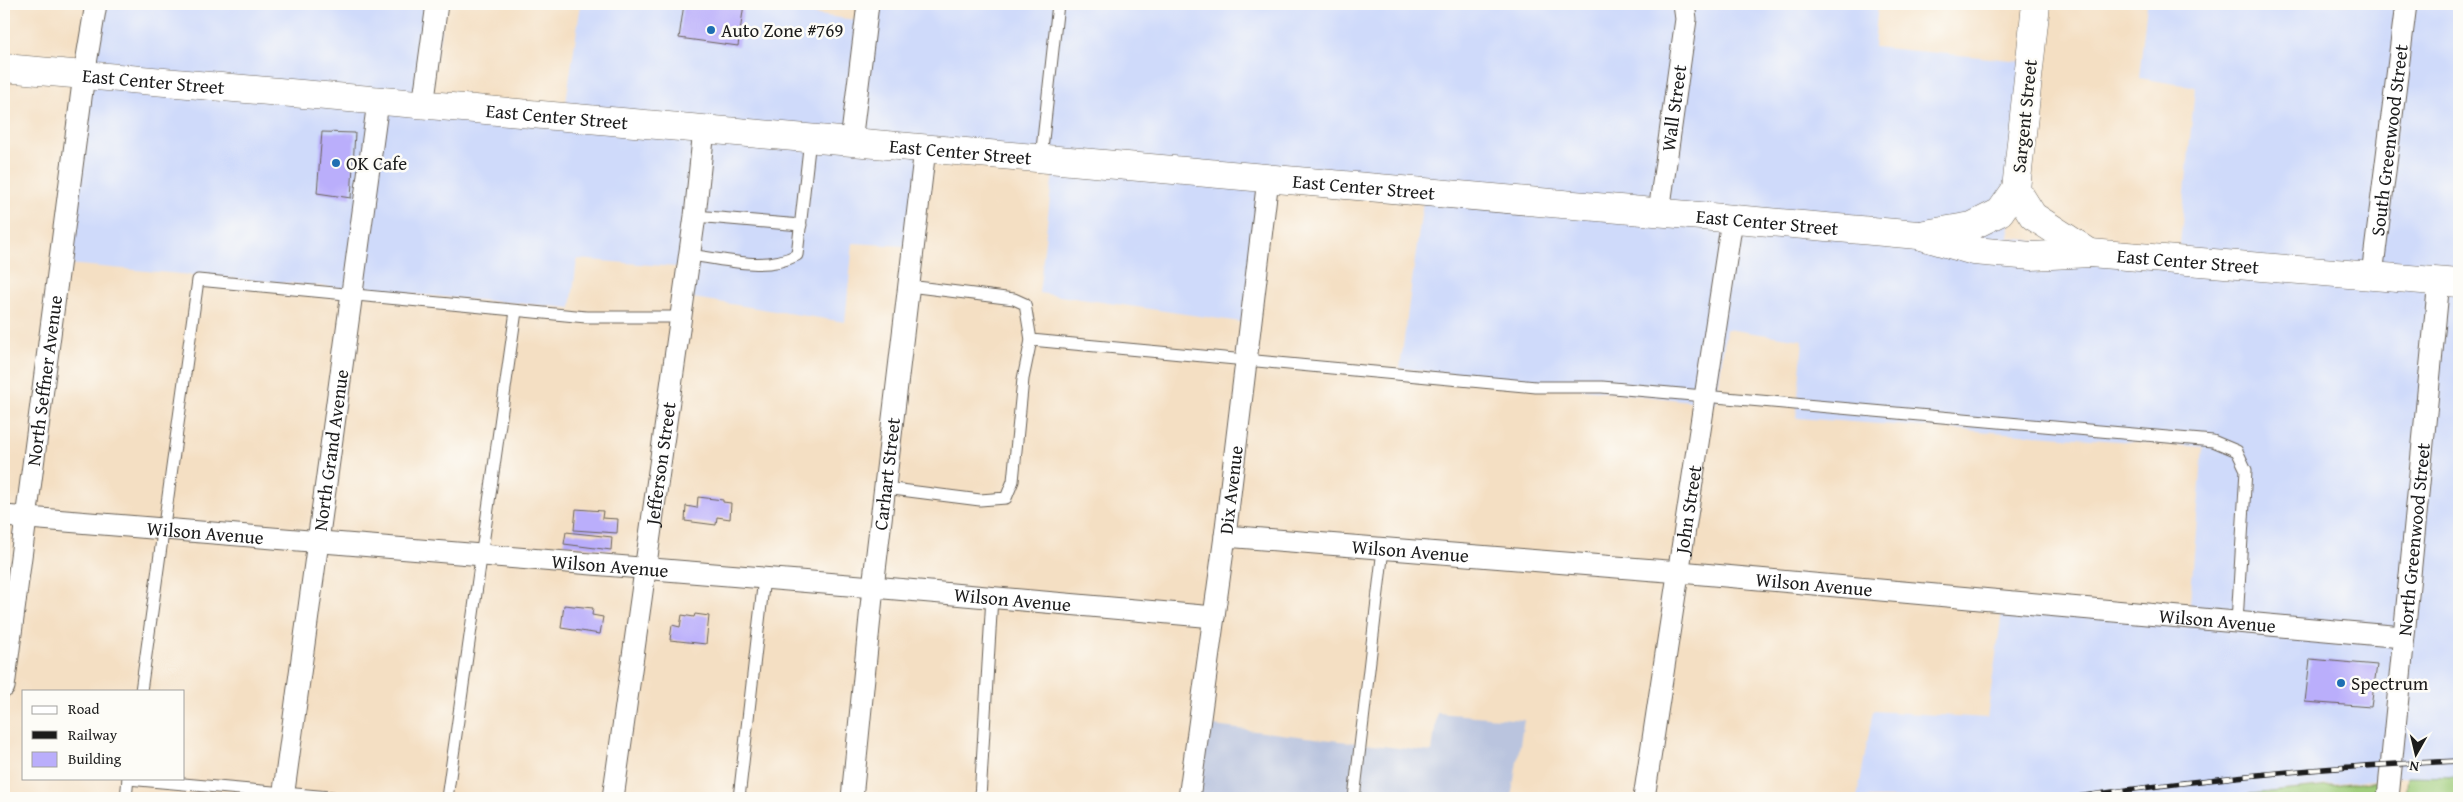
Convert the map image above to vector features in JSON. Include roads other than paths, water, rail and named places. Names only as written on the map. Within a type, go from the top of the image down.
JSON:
[{"type":"main road","name":"Sargent Street","points":[[2036,4],[2016,190],[2033,216],[2090,253]]},
{"type":"main road","name":"East Center Street","points":[[4,68],[1918,235],[1974,251],[2032,256],[2090,253],[2449,282]]},
{"type":"main road","name":"East Center Street","points":[[1918,235],[1972,226],[2000,212],[2016,190]]},
{"type":"street","name":"North Seffner Avenue","points":[[4,687],[84,75],[96,4]]},
{"type":"street","points":[[423,106],[437,4]]},
{"type":"street","points":[[851,142],[868,4]]},
{"type":"street","name":"Wall Street","points":[[1659,212],[1686,19],[1684,4]]},
{"type":"street","name":"South Greenwood Street","points":[[2372,275],[2406,4]]},
{"type":"street","name":"North Grand Avenue","points":[[284,796],[317,541],[378,102]]},
{"type":"street","name":"Jefferson Street","points":[[613,798],[695,216],[704,129]]},
{"type":"street","name":"Carhart Street","points":[[852,798],[873,587],[925,149]]},
{"type":"street","name":"Dix Avenue","points":[[1189,798],[1225,536],[1268,179]]},
{"type":"street","name":"John Street","points":[[1644,798],[1680,572],[1732,220]]},
{"type":"street","name":"North Greenwood Street","points":[[2388,798],[2403,637],[2449,282]]},
{"type":"street","name":"Wilson Avenue","points":[[4,516],[873,587],[1214,617]]},
{"type":"street","name":"Wilson Avenue","points":[[1225,536],[1680,572],[2403,637]]},
{"type":"lane","points":[[1041,158],[1058,4]]},
{"type":"lane","points":[[689,255],[767,265],[784,262],[797,255],[810,138]]},
{"type":"lane","points":[[695,216],[801,225]]},
{"type":"lane","points":[[141,690],[165,529],[198,280],[586,317],[681,317]]},
{"type":"lane","points":[[885,488],[980,500],[1006,498],[1013,481],[1022,379],[1031,340],[1025,304],[1014,299],[909,286]]},
{"type":"lane","points":[[447,798],[516,311]]},
{"type":"lane","points":[[1031,340],[1246,358],[1536,387],[1602,387],[2213,441],[2237,451],[2246,470],[2237,622]]},
{"type":"lane","points":[[1354,798],[1383,549]]},
{"type":"lane","points":[[739,798],[764,578]]},
{"type":"lane","points":[[980,798],[992,597]]},
{"type":"lane","points":[[126,798],[128,780]]},
{"type":"lane","points":[[145,780],[284,796],[341,798]]},
{"type":"railway","points":[[2070,798],[2264,774],[2361,766],[2459,761]]},
{"type":"place","name":"Auto Zone #769","points":[[711,30]]},
{"type":"place","name":"OK Cafe","points":[[336,163]]},
{"type":"place","name":"Spectrum","points":[[2341,683]]}]
